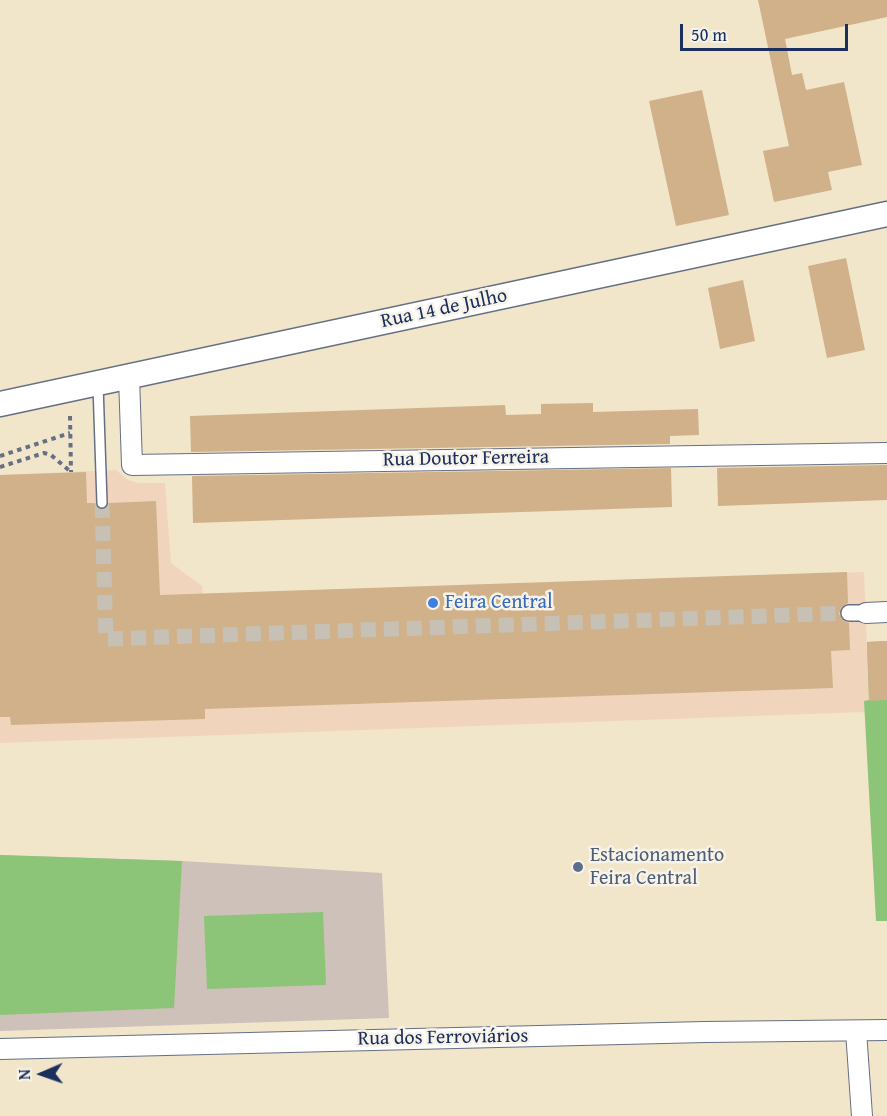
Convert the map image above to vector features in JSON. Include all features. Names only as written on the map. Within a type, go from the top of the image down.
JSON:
[{"type":"street","name":"Rua 14 de Julho","points":[[0,404],[887,214]]},
{"type":"street","name":"Rua Doutor Ferreira","points":[[129,377],[132,465],[887,453]]},
{"type":"street","points":[[857,613],[887,612]]},
{"type":"street","name":"Rua dos Ferroviários","points":[[0,1049],[705,1032],[887,1030]]},
{"type":"street","points":[[856,1031],[862,1116]]},
{"type":"lane","points":[[98,384],[102,503]]},
{"type":"path","points":[[0,467],[44,453],[51,455],[71,472],[70,416]]},
{"type":"path","points":[[0,456],[70,434]]},
{"type":"shaded area","name":"Feira Central","points":[[116,470],[128,480],[138,483],[165,483],[171,563],[202,586],[203,594],[864,572],[869,701],[864,701],[865,712],[0,743],[0,475]]},
{"type":"shaded area","points":[[0,855],[182,861],[382,873],[389,1018],[0,1031]]},
{"type":"green space","points":[[887,641],[887,921],[876,921],[864,701],[869,700],[867,642]]},
{"type":"green space","points":[[0,855],[182,861],[174,1008],[0,1015]]},
{"type":"green space","points":[[323,912],[326,985],[207,989],[204,916]]},
{"type":"building","points":[[758,0],[887,0],[887,17],[785,39],[792,75],[802,73],[806,90],[844,82],[862,165],[828,172],[832,190],[774,202],[763,151],[789,146]]},
{"type":"building","points":[[702,90],[729,215],[676,226],[649,101]]},
{"type":"building","points":[[846,258],[865,350],[827,358],[808,266]]},
{"type":"building","points":[[743,280],[755,341],[720,349],[708,288]]},
{"type":"building","points":[[593,403],[593,412],[698,409],[699,435],[670,436],[670,444],[191,452],[190,416],[505,405],[506,415],[541,414],[541,404]]},
{"type":"building","points":[[887,465],[887,500],[718,506],[717,468]]},
{"type":"building","points":[[671,468],[672,507],[193,523],[192,476]]},
{"type":"building","name":"Feira Central","points":[[86,472],[87,503],[95,503],[99,509],[106,508],[109,503],[156,501],[160,595],[847,572],[848,603],[841,608],[839,614],[844,621],[849,623],[850,650],[831,651],[833,688],[205,709],[205,719],[11,725],[10,717],[0,717],[0,475]]},
{"type":"building","points":[[887,641],[887,700],[869,701],[867,642]]},
{"type":"tunnel","points":[[102,503],[106,639],[849,613]]},
{"type":"place","name":"Feira Central","points":[[433,603]]},
{"type":"place","name":"Estacionamento Feira Central","points":[[578,867]]}]
